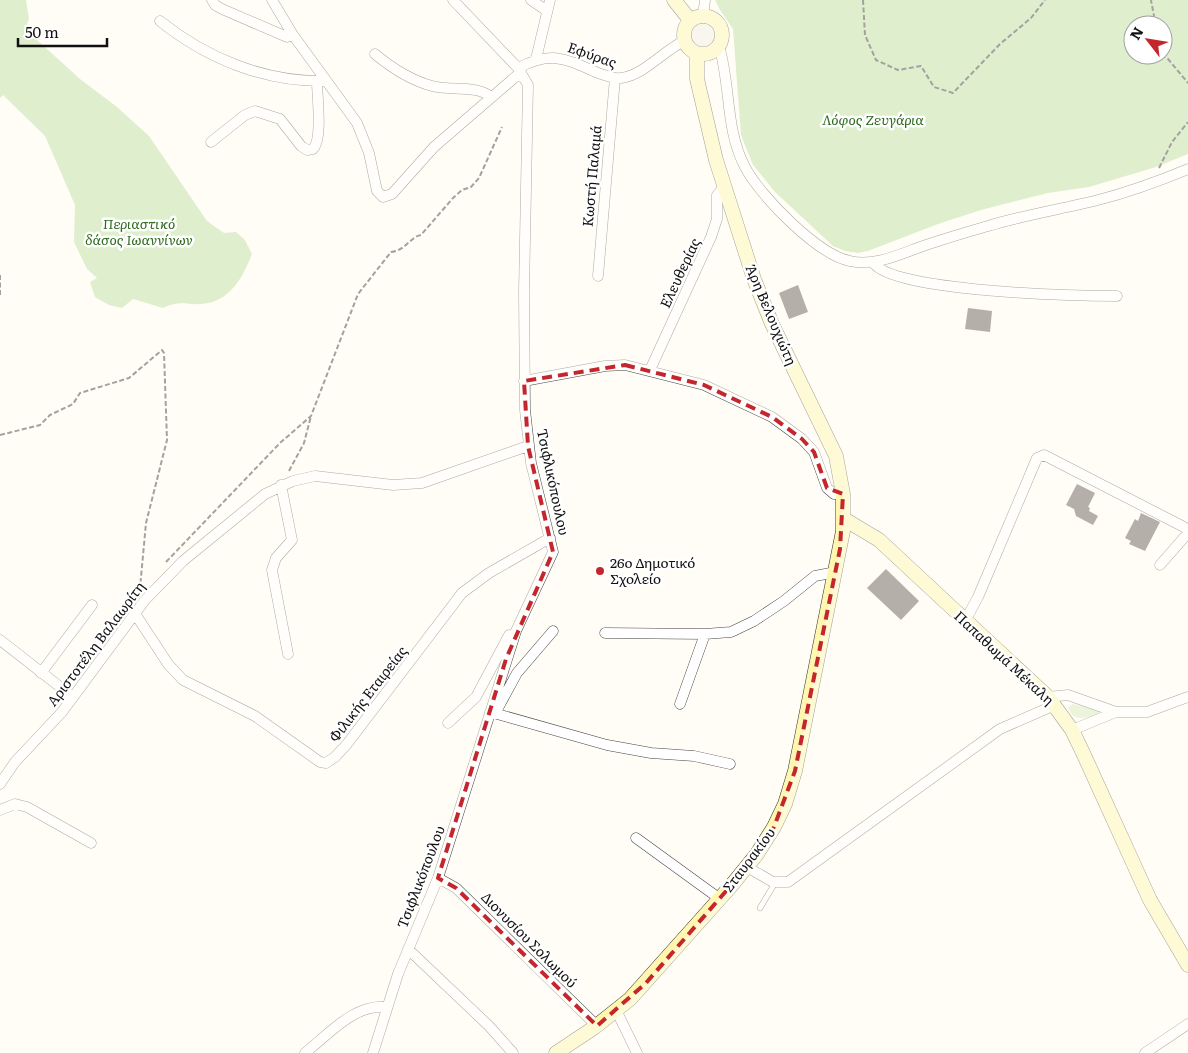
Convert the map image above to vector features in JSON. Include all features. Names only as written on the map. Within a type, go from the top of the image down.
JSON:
[{"type":"street","points":[[212,0],[217,7],[287,37],[293,35]]},
{"type":"street","points":[[211,142],[245,115],[255,111],[280,119],[301,146],[307,150],[313,150],[317,145],[323,81],[272,0]]},
{"type":"street","points":[[453,0],[520,70]]},
{"type":"street","points":[[531,0],[547,11]]},
{"type":"street","points":[[536,59],[550,0]]},
{"type":"street","points":[[674,0],[697,18],[713,19],[720,26],[722,36],[719,46],[726,74],[732,133],[737,152],[753,180],[781,211],[827,252],[851,262],[873,262],[986,226],[1099,200],[1188,169]]},
{"type":"street","points":[[705,0],[697,18],[685,27],[684,40],[688,49],[697,54],[711,53],[719,46]]},
{"type":"street","points":[[160,21],[180,37],[212,55],[244,68],[296,81],[323,81]]},
{"type":"street","name":"Εφύρας","points":[[323,81],[360,128],[369,153],[377,192],[383,197],[392,194],[422,159],[490,96],[536,59],[549,57],[565,59],[615,78],[633,74],[684,40]]},
{"type":"street","points":[[375,54],[409,78],[444,89],[480,92],[490,96]]},
{"type":"street","name":"Άρη Βελουχιώτη","points":[[697,54],[697,79],[724,187],[761,298],[834,450],[840,470],[844,494],[844,519],[836,572]]},
{"type":"street","name":"Τσιφλικόπουλου","points":[[373,1053],[408,949],[438,878],[519,624],[553,552],[528,446],[524,381],[525,203],[530,93],[520,70]]},
{"type":"street","name":"Κωστή Παλαμά","points":[[598,276],[615,78]]},
{"type":"street","name":"Ελευθερίας","points":[[650,370],[712,237],[717,219],[717,195],[724,187]]},
{"type":"street","points":[[873,262],[880,269],[890,273],[946,285],[1041,295],[1117,296]]},
{"type":"street","points":[[524,381],[614,365],[650,370],[704,385],[772,417],[810,447],[817,458],[824,483],[830,490],[834,494],[844,494]]},
{"type":"street","name":"Αριστοτέλη Βαλαωρίτη","points":[[0,784],[15,762],[53,723],[134,612],[200,546],[265,494],[281,485],[315,476],[393,485],[422,483],[528,446]]},
{"type":"street","points":[[965,621],[978,597],[1037,458],[1040,455],[1044,455],[1184,527],[1188,532],[1160,565]]},
{"type":"street","points":[[281,485],[291,526],[292,540],[276,558],[272,570],[288,654]]},
{"type":"street","name":"Παπαθωμά Μέκαλη","points":[[844,519],[879,540],[1052,701],[1072,730],[1101,789],[1150,900],[1188,965]]},
{"type":"street","name":"Φιλικής Εταιρείας","points":[[134,612],[164,657],[183,680],[255,716],[320,762],[326,763],[343,748],[462,593],[489,574],[550,538]]},
{"type":"street","points":[[605,633],[724,633],[740,628],[784,602],[815,576],[836,572]]},
{"type":"street","name":"Σταυρακίου","points":[[556,1053],[596,1026],[646,983],[747,867],[774,827],[793,779],[836,572]]},
{"type":"street","points":[[41,673],[92,605]]},
{"type":"street","points":[[448,724],[476,697],[510,633],[519,624]]},
{"type":"street","points":[[490,712],[498,708],[517,672],[553,631]]},
{"type":"street","points":[[680,704],[704,634]]},
{"type":"street","points":[[0,640],[73,697]]},
{"type":"street","points":[[747,867],[775,882],[788,882],[1000,729],[1052,701],[1068,696],[1116,712],[1147,712],[1188,698]]},
{"type":"street","points":[[490,712],[607,745],[651,753],[694,756],[730,764]]},
{"type":"street","points":[[1072,730],[1116,712]]},
{"type":"street","points":[[0,810],[15,804],[27,806],[91,843]]},
{"type":"street","points":[[636,838],[720,899]]},
{"type":"street","name":"Διονυσίου Σολωμού","points":[[438,878],[456,888],[596,1026]]},
{"type":"street","points":[[408,949],[489,1026],[513,1053]]},
{"type":"street","points":[[305,1053],[364,1008],[373,1006],[387,1007]]},
{"type":"street","points":[[616,1010],[637,1053]]},
{"type":"street","points":[[1145,1053],[1188,1024]]},
{"type":"lane","points":[[760,908],[775,882]]},
{"type":"path","points":[[863,0],[864,35],[876,60],[898,70],[921,66],[934,87],[953,94],[1000,44],[1031,18],[1045,0]]},
{"type":"path","points":[[1151,0],[1154,15]]},
{"type":"path","points":[[1173,65],[1188,83]]},
{"type":"path","points":[[1160,180],[1159,169],[1162,161],[1172,142],[1188,122]]},
{"type":"path","points":[[281,485],[304,443],[311,416],[358,294],[391,252],[398,251],[416,236],[421,236],[453,198],[462,190],[471,187],[479,178],[502,127]]},
{"type":"path","points":[[0,274],[0,295]]},
{"type":"path","points":[[0,434],[40,425],[50,415],[73,404],[80,393],[129,378],[162,350],[164,353],[167,440],[146,523],[139,586],[145,600]]},
{"type":"path","points":[[164,566],[168,559],[205,523],[262,460],[311,416]]},
{"type":"highlighted area","points":[[625,365],[704,385],[772,417],[802,439],[814,452],[827,488],[843,494],[840,549],[795,771],[774,827],[747,867],[646,983],[597,1026],[456,888],[438,878],[506,659],[553,552],[528,446],[524,381]]},
{"type":"green space","name":"Περιαστικό δάσος Ιωαννίνων","points":[[0,0],[26,0],[29,19],[25,29],[80,79],[117,107],[149,136],[207,221],[224,233],[236,232],[245,240],[252,254],[240,279],[228,293],[212,302],[202,304],[179,303],[163,308],[133,299],[122,308],[109,305],[95,297],[90,282],[97,278],[87,269],[74,242],[75,205],[45,136],[3,95],[0,98]]},
{"type":"green space","name":"Λόφος Ζευγάρια","points":[[715,0],[1188,0],[1188,154],[1156,167],[1089,187],[1048,193],[981,210],[938,224],[868,251],[858,253],[845,251],[833,246],[775,192],[753,165],[741,135],[733,29]]},
{"type":"green space","points":[[1073,704],[1102,711],[1101,714],[1086,718],[1077,717],[1073,716],[1068,707]]},
{"type":"shaded area","points":[[703,21],[713,25],[717,35],[713,45],[703,49],[693,45],[689,35],[693,25]]},
{"type":"building","points":[[798,285],[808,312],[789,319],[779,293]]},
{"type":"building","points":[[968,308],[992,311],[990,332],[965,329]]},
{"type":"building","points":[[1077,484],[1095,493],[1088,507],[1090,508],[1089,511],[1098,516],[1093,525],[1076,516],[1074,509],[1066,505]]},
{"type":"building","points":[[1141,513],[1160,522],[1145,551],[1129,544],[1131,541],[1125,538],[1135,519],[1138,521]]},
{"type":"building","points":[[886,569],[919,601],[901,620],[867,588]]},
{"type":"place","name":"26ο Δημοτικό Σχολείο","points":[[600,571]]}]
